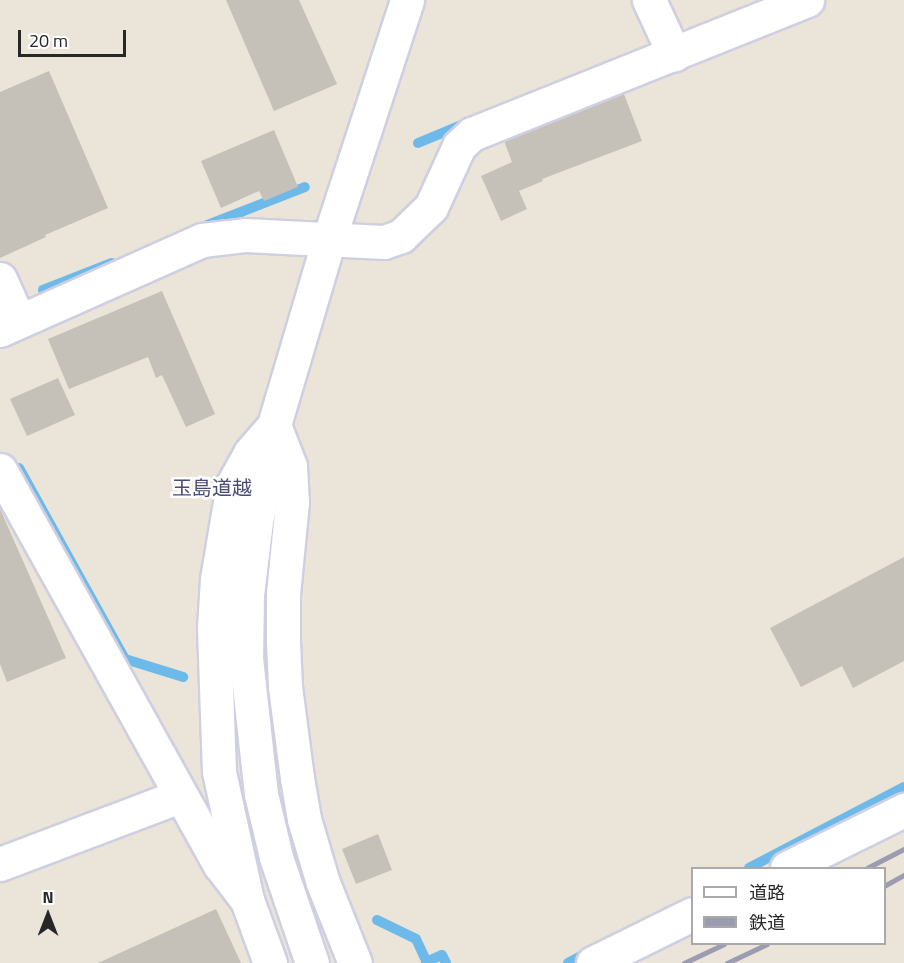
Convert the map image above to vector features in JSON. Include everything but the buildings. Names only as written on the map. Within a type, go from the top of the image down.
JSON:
[{"type":"street","points":[[312,963],[276,857],[261,794],[246,659],[250,574],[274,425],[329,239],[407,0]]},
{"type":"street","points":[[649,0],[669,43]]},
{"type":"street","points":[[0,279],[9,325],[202,240],[245,235],[384,242],[401,236],[431,207],[459,146],[465,139],[669,43],[807,0]]},
{"type":"street","points":[[270,963],[247,900],[219,772],[214,627],[216,591],[233,484],[250,453],[274,425]]},
{"type":"street","points":[[274,425],[291,466],[292,502],[283,593],[282,641],[285,687],[297,778],[304,819],[323,883],[354,963]]},
{"type":"street","points":[[0,470],[220,866],[247,900]]},
{"type":"street","points":[[0,864],[180,796]]},
{"type":"street","points":[[788,867],[904,810]]},
{"type":"street","points":[[593,963],[691,915]]},
{"type":"waterway","points":[[418,143],[466,123]]},
{"type":"waterway","points":[[205,226],[305,187]]},
{"type":"waterway","points":[[43,290],[112,263]]},
{"type":"waterway","points":[[19,468],[125,659],[183,677]]},
{"type":"waterway","points":[[751,867],[904,787]]},
{"type":"waterway","points":[[377,920],[416,939],[427,963]]},
{"type":"waterway","points":[[568,963],[589,952]]},
{"type":"waterway","points":[[426,962],[442,955],[446,963]]},
{"type":"railway","points":[[869,867],[904,849]]},
{"type":"railway","points":[[886,885],[904,875]]},
{"type":"railway","points":[[684,963],[722,945]]},
{"type":"railway","points":[[727,963],[765,945]]},
{"type":"district","name":"玉島道越","points":[[212,487]]}]
